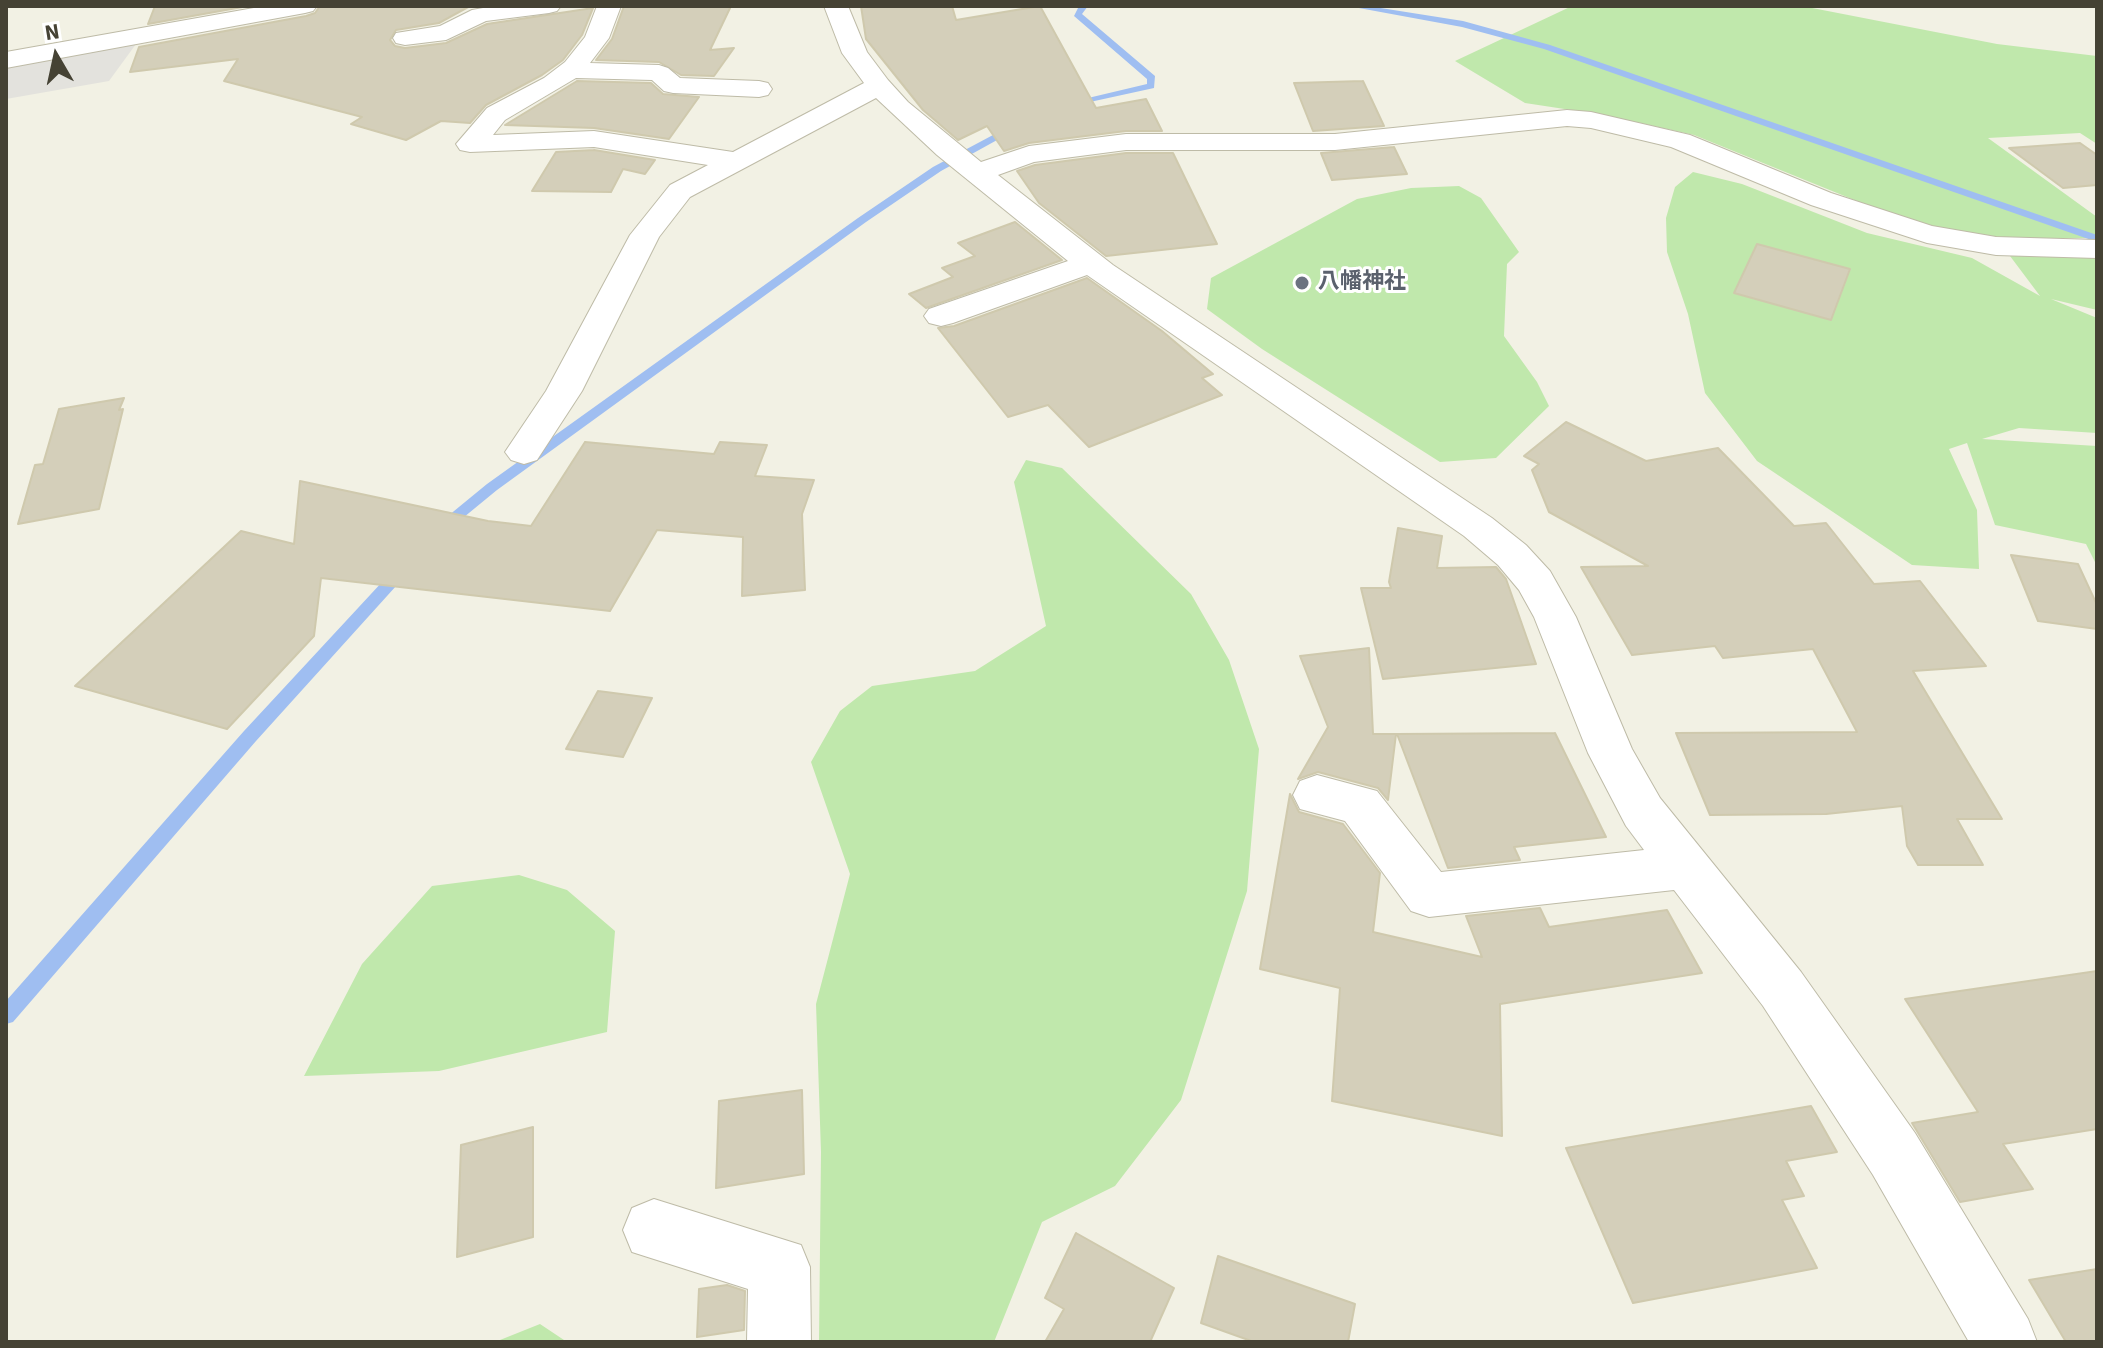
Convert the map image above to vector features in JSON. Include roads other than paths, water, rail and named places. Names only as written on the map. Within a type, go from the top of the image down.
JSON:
[{"type":"street","points":[[6,60],[305,6]]},
{"type":"street","points":[[405,38],[446,33],[480,15],[549,6]]},
{"type":"street","points":[[609,6],[597,38],[571,70],[496,114],[470,144],[594,139],[738,161]]},
{"type":"street","points":[[836,6],[855,53],[899,108],[1092,263],[1478,527],[1512,555],[1535,581],[1555,617],[1611,753],[1643,812],[1782,989],[1894,1154],[2005,1342]]},
{"type":"street","points":[[571,70],[659,73],[673,85],[759,89]]},
{"type":"street","points":[[524,452],[564,391],[645,235],[680,191],[879,86]]},
{"type":"street","points":[[964,161],[1126,142],[1335,142],[1567,118],[1591,120],[1680,141],[1821,199],[1927,234],[1996,246],[2096,249]]},
{"type":"street","points":[[941,316],[1092,263]]},
{"type":"street","points":[[1317,795],[1360,805],[1429,895],[1686,867]]},
{"type":"street","points":[[654,1230],[779,1267],[779,1342]]},
{"type":"waterway","points":[[1070,105],[1151,86],[1152,78],[1077,14],[1084,6]]},
{"type":"waterway","points":[[1352,6],[1463,24],[1547,47],[2097,239]]},
{"type":"waterway","points":[[442,528],[492,487],[862,220],[937,169],[1012,129]]},
{"type":"waterway","points":[[6,1015],[250,736],[401,571]]},
{"type":"place","name":"八幡神社","points":[[1302,283]]}]
